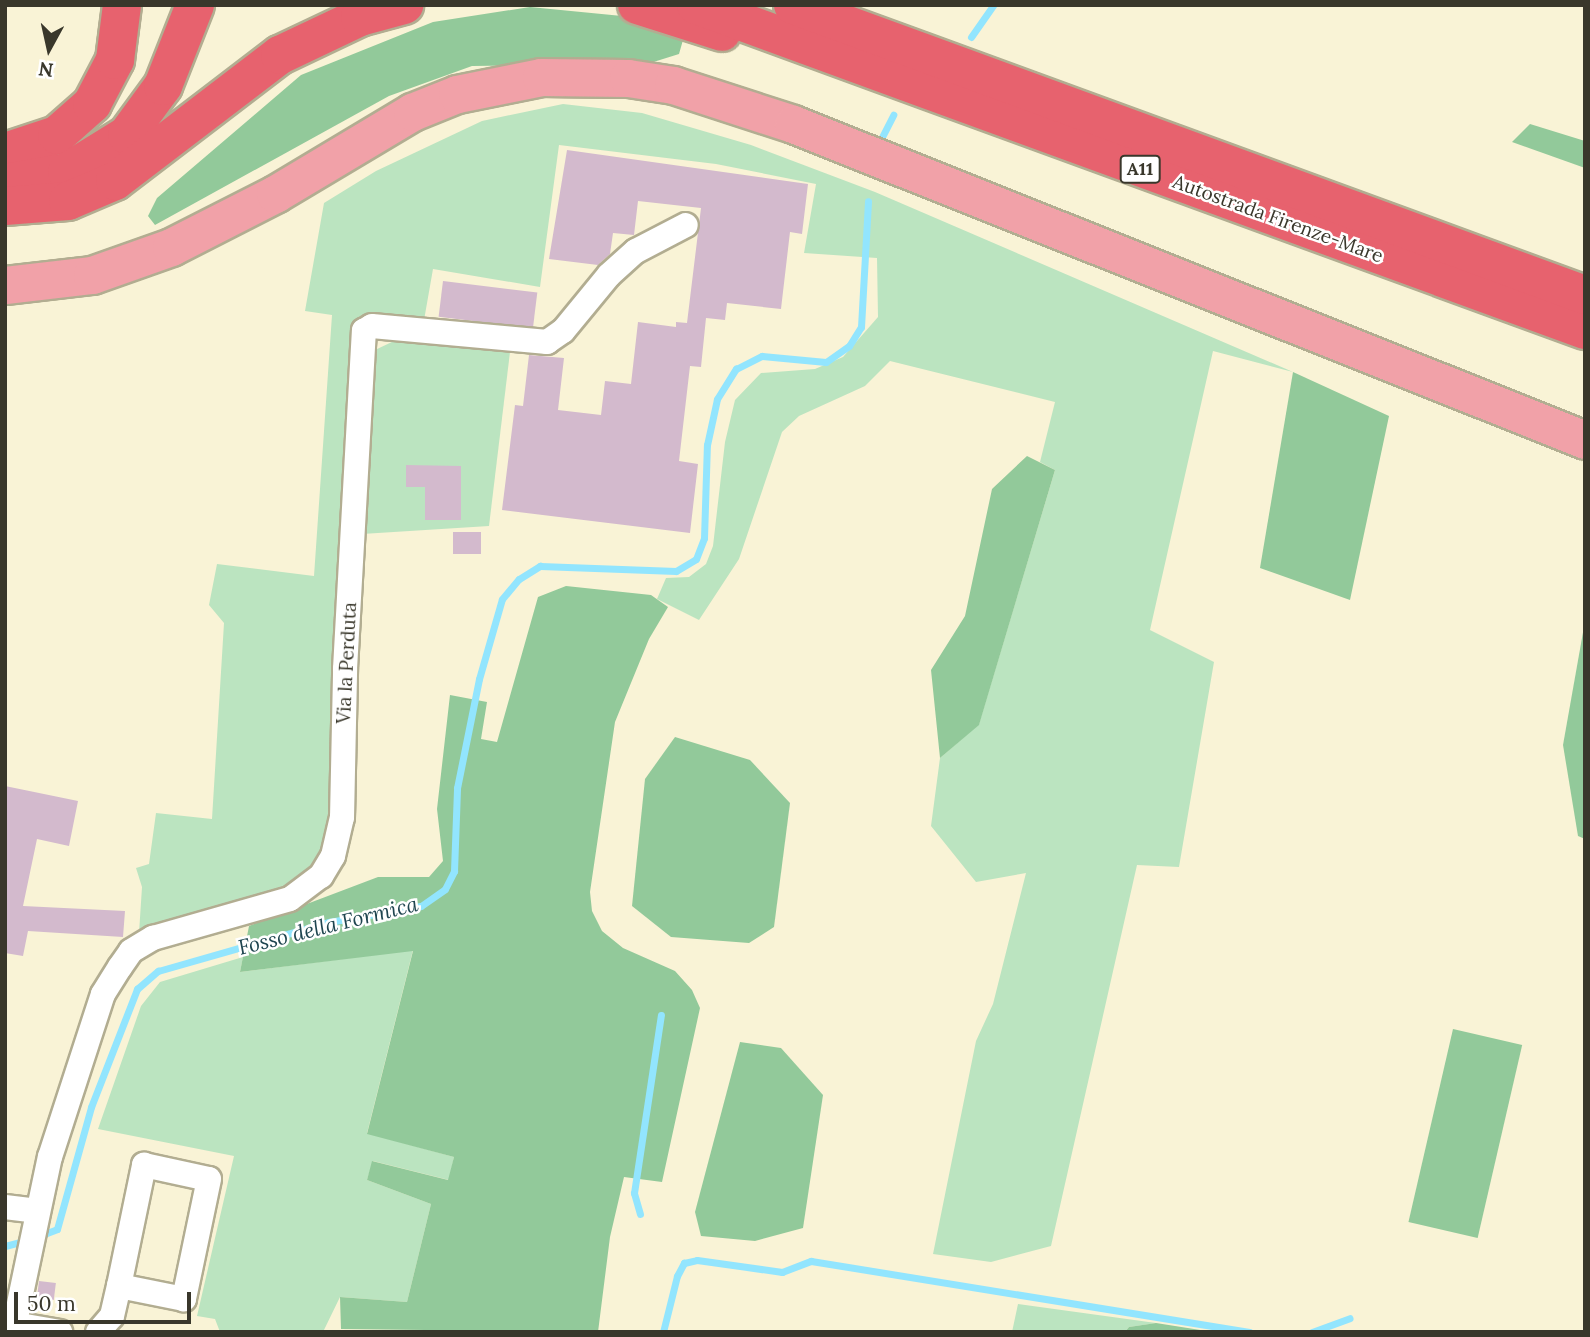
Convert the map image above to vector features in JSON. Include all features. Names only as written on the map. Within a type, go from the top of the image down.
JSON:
[{"type":"highway","points":[[5,152],[57,135],[92,104],[116,60],[122,5]]},
{"type":"highway","points":[[5,164],[51,157],[78,146],[114,121],[141,79],[169,5]]},
{"type":"highway","points":[[5,183],[67,172],[127,135],[163,86],[195,5]]},
{"type":"highway","points":[[5,206],[68,201],[115,181],[280,55],[350,21],[404,5]]},
{"type":"highway","points":[[637,5],[959,103]]},
{"type":"highway","name":"Autostrada Firenze-Mare","points":[[696,5],[1585,330]]},
{"type":"highway","name":"Autostrada Firenze-Mare","points":[[793,5],[1585,295]]},
{"type":"main road","points":[[5,285],[92,275],[170,247],[275,194],[412,112],[457,94],[541,77],[628,78],[673,85],[793,124],[1585,440]]},
{"type":"street","name":"Via la Perduta","points":[[36,1211],[103,994],[131,951],[153,938],[290,900],[321,877],[333,856],[342,818],[345,669],[364,331],[372,326],[547,342],[563,331],[609,275],[636,251],[686,225]]},
{"type":"street","points":[[98,1332],[113,1316],[119,1286],[144,1165],[209,1179],[184,1300],[119,1286]]},
{"type":"street","points":[[5,1207],[36,1211],[13,1328],[60,1332]]},
{"type":"green space","points":[[530,7],[622,16],[683,40],[679,54],[647,64],[472,66],[389,96],[155,225],[148,216],[157,198],[301,75],[433,22]]},
{"type":"green space","points":[[563,104],[642,113],[751,145],[875,192],[1293,372],[1213,351],[1150,630],[1214,662],[1179,867],[1137,865],[1051,1246],[991,1262],[933,1254],[976,1041],[993,1004],[1026,873],[976,882],[931,826],[940,758],[979,724],[1055,470],[1040,462],[1055,402],[890,361],[865,386],[799,416],[782,432],[739,559],[699,620],[657,599],[666,578],[689,577],[706,564],[713,546],[725,442],[735,400],[761,373],[815,369],[843,357],[878,317],[877,258],[804,253],[816,184],[716,164],[559,145],[540,287],[433,269],[423,326],[356,318],[326,854],[308,877],[268,897],[139,933],[142,887],[136,868],[149,864],[156,813],[212,819],[224,623],[209,605],[217,564],[314,576],[332,315],[305,311],[324,203],[376,171],[482,121]]},
{"type":"green space","points":[[1530,124],[1585,141],[1585,168],[1512,142]]},
{"type":"green space","points":[[394,341],[510,352],[489,526],[362,534],[371,362],[375,350]]},
{"type":"green space","points":[[1293,372],[1389,416],[1350,600],[1260,568]]},
{"type":"green space","points":[[1027,456],[1055,470],[979,725],[940,758],[931,670],[965,616],[992,489]]},
{"type":"green space","points":[[566,586],[651,595],[668,607],[649,639],[615,722],[590,892],[592,911],[602,931],[623,948],[675,971],[692,990],[700,1008],[662,1182],[624,1177],[610,1237],[598,1332],[341,1329],[340,1297],[407,1302],[431,1204],[367,1180],[372,1161],[448,1180],[454,1157],[367,1134],[413,951],[240,972],[249,926],[378,877],[429,877],[443,861],[437,809],[450,695],[487,702],[481,739],[497,742],[538,597]]},
{"type":"green space","points":[[1585,621],[1585,839],[1578,836],[1563,745]]},
{"type":"green space","points":[[675,737],[750,760],[790,803],[774,927],[749,943],[671,937],[632,906],[645,779]]},
{"type":"green space","points":[[413,950],[367,1133],[454,1157],[449,1180],[373,1161],[367,1180],[431,1204],[407,1302],[340,1297],[323,1332],[220,1332],[215,1319],[197,1316],[234,1156],[98,1129],[141,1006],[160,982],[243,957],[240,972]]},
{"type":"green space","points":[[1453,1029],[1522,1045],[1478,1238],[1408,1222]]},
{"type":"green space","points":[[740,1042],[781,1048],[823,1095],[803,1228],[755,1241],[701,1236],[695,1212]]},
{"type":"green space","points":[[1018,1304],[1156,1323],[1129,1327],[1125,1332],[1012,1332]]},
{"type":"green space","points":[[1156,1323],[1213,1332],[1125,1332],[1129,1327]]},
{"type":"building","points":[[567,150],[808,184],[802,234],[790,232],[781,309],[727,303],[725,320],[706,318],[701,367],[690,366],[679,461],[698,464],[690,533],[502,510],[515,405],[523,406],[529,355],[564,358],[558,410],[601,415],[605,381],[631,384],[638,322],[676,327],[676,322],[687,323],[701,208],[638,201],[634,235],[613,233],[610,254],[598,265],[549,259]]},
{"type":"building","points":[[443,281],[537,293],[533,328],[439,317]]},
{"type":"building","points":[[406,465],[461,466],[461,520],[425,520],[425,487],[406,487]]},
{"type":"building","points":[[453,532],[481,532],[481,554],[453,554]]},
{"type":"building","points":[[5,786],[78,801],[69,846],[37,839],[23,906],[125,911],[123,937],[28,931],[23,956],[5,953]]},
{"type":"building","points":[[39,1281],[56,1283],[54,1300],[37,1298]]},
{"type":"waterway","name":"Fosso della Formica","points":[[971,37],[993,5]]},
{"type":"waterway","name":"Fosso della Formica","points":[[882,137],[893,115]]},
{"type":"waterway","name":"Fosso della Formica","points":[[39,1236],[57,1229],[91,1107],[137,989],[158,971],[329,922],[421,906],[445,889],[454,871],[457,788],[479,679],[502,599],[519,579],[540,566],[676,571],[696,559],[704,538],[707,445],[717,399],[736,369],[762,356],[826,362],[849,346],[861,327],[868,201]]},
{"type":"waterway","points":[[640,1214],[634,1193],[661,1015]]},
{"type":"waterway","name":"Fosso della Formica","points":[[5,1246],[28,1240]]},
{"type":"waterway","points":[[663,1332],[677,1276],[684,1263],[697,1260],[782,1272],[811,1261],[1249,1332]]},
{"type":"waterway","points":[[1312,1332],[1350,1318]]}]
